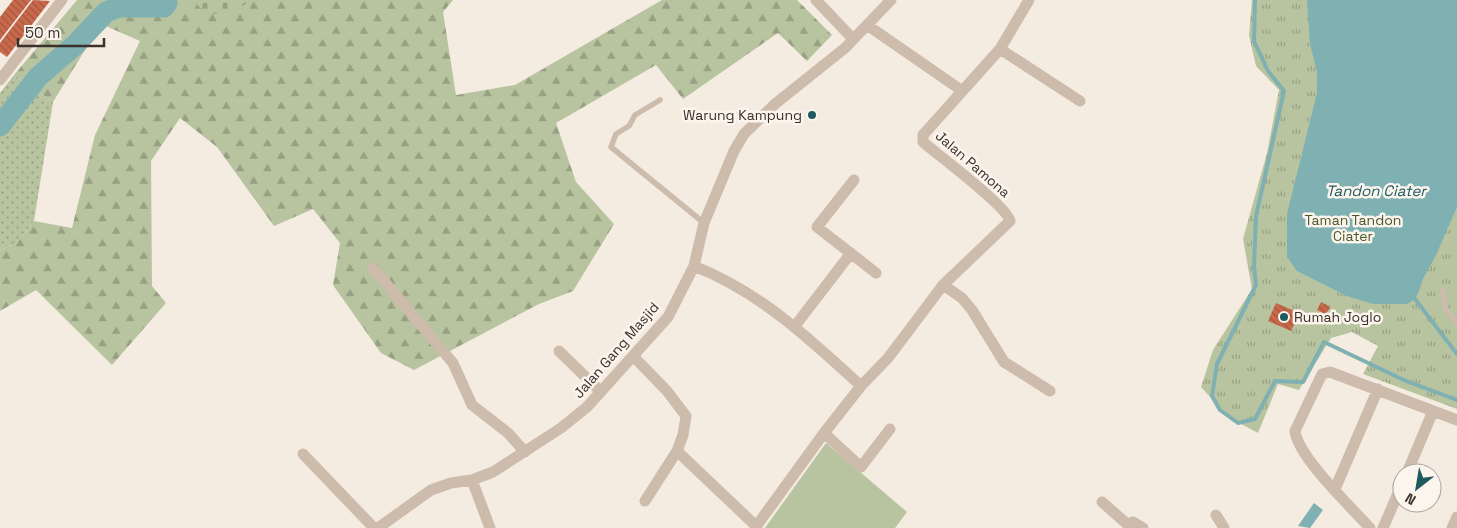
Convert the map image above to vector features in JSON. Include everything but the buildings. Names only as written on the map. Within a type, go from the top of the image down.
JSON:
[{"type":"street","points":[[0,80],[62,0]]},
{"type":"street","points":[[816,0],[853,39]]},
{"type":"street","name":"Jalan Gang Masjid","points":[[378,528],[431,490],[451,482],[472,480],[492,472],[525,452],[561,428],[601,392],[668,317],[694,266],[704,223],[734,151],[744,134],[775,104],[810,79],[891,0]]},
{"type":"street","name":"Jalan Pamona","points":[[756,527],[824,433],[861,386],[888,358],[943,285],[1010,220],[1009,216],[996,203],[923,142],[923,136],[961,90],[1000,49],[1028,0]]},
{"type":"street","points":[[866,26],[961,90]]},
{"type":"street","points":[[1000,49],[1080,101]]},
{"type":"street","points":[[854,180],[817,227],[876,273]]},
{"type":"street","points":[[795,326],[851,253]]},
{"type":"street","points":[[694,266],[714,274],[741,289],[795,326],[861,386]]},
{"type":"street","points":[[373,268],[453,364],[472,405],[508,433],[525,452]]},
{"type":"street","points":[[943,285],[962,298],[972,310],[1004,362],[1050,391]]},
{"type":"street","points":[[559,351],[601,392]]},
{"type":"street","points":[[634,357],[667,391],[686,416],[683,436],[677,451],[645,500]]},
{"type":"street","points":[[1370,528],[1311,462],[1296,438],[1295,430],[1321,376],[1330,372],[1457,420]]},
{"type":"street","points":[[1335,489],[1378,389]]},
{"type":"street","points":[[1411,463],[1433,412]]},
{"type":"street","points":[[824,433],[860,467],[890,429]]},
{"type":"street","points":[[677,451],[756,527]]},
{"type":"street","points":[[303,454],[374,528]]},
{"type":"street","points":[[472,480],[490,528]]},
{"type":"street","points":[[1102,502],[1125,526],[1133,522],[1143,528]]},
{"type":"street","points":[[1383,528],[1392,507]]},
{"type":"street","points":[[1216,515],[1224,528]]},
{"type":"street","points":[[1452,528],[1457,517]]},
{"type":"lane","points":[[660,100],[635,115],[629,126],[616,134],[611,148],[704,223]]},
{"type":"lane","points":[[1443,290],[1445,308],[1457,324]]},
{"type":"green space","points":[[77,0],[453,0],[443,12],[456,95],[515,85],[662,0],[797,0],[832,35],[807,61],[778,33],[683,99],[656,65],[556,123],[576,182],[614,224],[573,291],[539,304],[414,370],[381,353],[333,285],[340,243],[313,209],[274,226],[217,147],[180,118],[151,161],[152,286],[166,303],[112,365],[36,290],[0,311],[0,250],[16,244],[34,221],[72,228],[95,135],[140,41],[101,24],[53,102],[14,75]]},
{"type":"green space","points":[[193,0],[250,0],[238,10],[207,15]]},
{"type":"green space","name":"Taman Tandon Ciater","points":[[1252,0],[1457,0],[1457,409],[1363,374],[1378,346],[1352,332],[1331,338],[1299,390],[1278,384],[1258,433],[1228,417],[1201,387],[1213,350],[1252,289],[1243,239],[1267,153],[1279,90],[1256,66],[1249,35]]},
{"type":"green space","points":[[14,75],[53,102],[34,221],[16,244],[0,250],[0,93]]},
{"type":"green space","points":[[826,443],[907,512],[895,528],[765,528]]},
{"type":"water","name":"Tandon Ciater","points":[[1307,0],[1457,0],[1457,207],[1415,299],[1407,304],[1373,304],[1347,296],[1297,271],[1287,257],[1287,214],[1317,93],[1317,72],[1310,44]]},
{"type":"water","points":[[1314,503],[1323,510],[1310,528],[1298,526]]},
{"type":"waterway","points":[[0,126],[38,77],[75,45],[106,12],[119,7],[164,7],[167,3],[166,0]]},
{"type":"waterway","points":[[1255,0],[1254,41],[1268,71],[1284,91],[1256,216],[1254,266],[1256,285],[1217,364],[1212,396],[1220,410],[1238,423],[1255,419],[1275,381],[1303,382],[1324,342],[1406,381],[1457,400]]},
{"type":"waterway","points":[[1415,299],[1457,354]]},
{"type":"place","name":"Warung Kampung","points":[[812,115]]},
{"type":"place","name":"Rumah Joglo","points":[[1284,317]]}]
